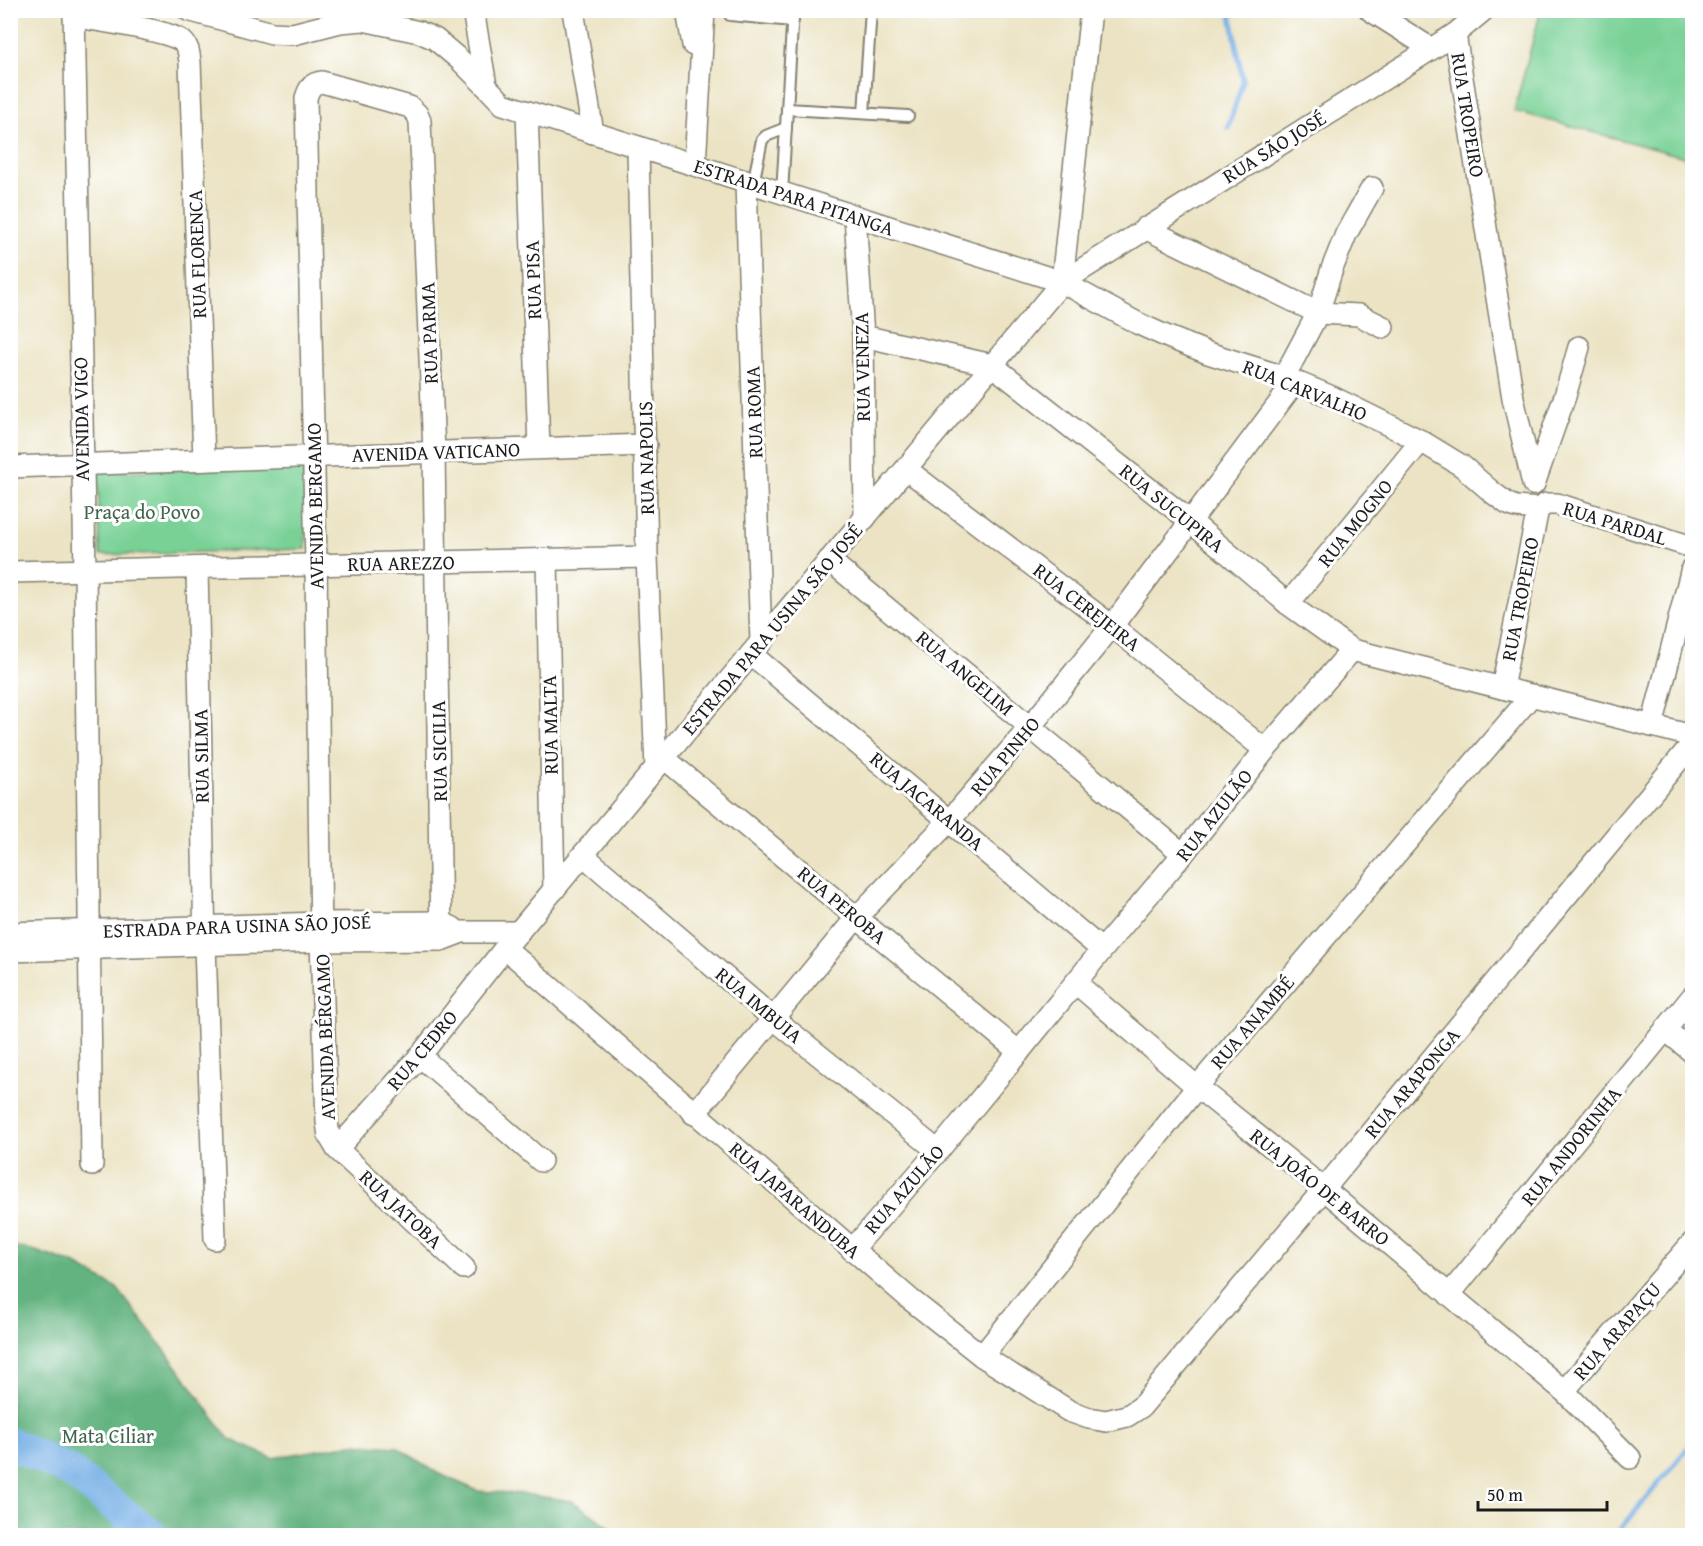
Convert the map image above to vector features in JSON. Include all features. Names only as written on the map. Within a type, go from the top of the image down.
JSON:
[{"type":"street","name":"ESTRADA PARA PITANGA","points":[[188,10],[273,33],[293,34],[340,22],[363,20],[419,32],[435,39],[460,60],[503,105],[1062,282]]},
{"type":"street","points":[[473,10],[486,86]]},
{"type":"street","points":[[573,10],[593,133]]},
{"type":"street","points":[[687,10],[699,78]]},
{"type":"street","points":[[695,165],[704,10]]},
{"type":"street","points":[[1062,282],[1091,10]]},
{"type":"street","points":[[1370,10],[1430,48]]},
{"type":"street","name":"RUA SÃO JOSÉ","points":[[1062,282],[1455,34],[1484,10]]},
{"type":"street","name":"AVENIDA VIGO","points":[[92,1165],[85,570],[74,14],[162,33],[181,40],[188,48]]},
{"type":"street","name":"RUA TROPEIRO","points":[[1455,34],[1513,398],[1533,484]]},
{"type":"street","name":"RUA FLORENCA","points":[[188,48],[204,460]]},
{"type":"street","name":"RUA PARMA","points":[[309,89],[315,83],[322,82],[410,107],[417,114],[421,130],[437,562]]},
{"type":"street","name":"AVENIDA BERGAMO","points":[[309,89],[306,98],[321,932]]},
{"type":"street","name":"RUA PISA","points":[[526,112],[539,448]]},
{"type":"street","name":"RUA NAPOLIS","points":[[638,147],[647,557],[660,763]]},
{"type":"street","name":"RUA ROMA","points":[[749,183],[756,648]]},
{"type":"street","name":"RUA PINHO","points":[[694,1114],[857,917],[950,820],[1030,727],[1112,626],[1190,521],[1289,380],[1318,313],[1346,234],[1372,188]]},
{"type":"street","name":"RUA VENEZA","points":[[855,216],[862,336],[865,518]]},
{"type":"street","points":[[1145,228],[1318,313],[1359,315],[1383,327]]},
{"type":"street","name":"ESTRADA PARA USINA SÃO JOSÉ","points":[[10,951],[88,940],[321,932],[519,932],[1062,282]]},
{"type":"street","name":"RUA CARVALHO","points":[[1062,282],[1139,324],[1168,337],[1332,397],[1421,441],[1461,466],[1508,504],[1516,507],[1542,507]]},
{"type":"street","points":[[862,336],[992,365]]},
{"type":"street","points":[[1542,507],[1533,484],[1579,347]]},
{"type":"street","name":"RUA SUCUPIRA","points":[[992,365],[1190,521],[1288,604],[1352,650]]},
{"type":"street","name":"RUA MOGNO","points":[[1288,604],[1421,441]]},
{"type":"street","name":"AVENIDA VATICANO","points":[[10,467],[646,445]]},
{"type":"street","name":"RUA CEREJEIRA","points":[[906,469],[1112,626],[1265,750]]},
{"type":"street","name":"RUA PARDAL","points":[[1542,507],[1557,504],[1580,510],[1692,547]]},
{"type":"street","name":"RUA TROPEIRO","points":[[1502,688],[1542,507]]},
{"type":"street","name":"RUA AREZZO","points":[[10,572],[647,557]]},
{"type":"street","name":"RUA MALTA","points":[[547,560],[554,890]]},
{"type":"street","name":"RUA ANGELIM","points":[[829,560],[1183,854]]},
{"type":"street","name":"RUA SICILIA","points":[[437,562],[441,931]]},
{"type":"street","name":"RUA SILMA","points":[[197,568],[205,936],[215,1239]]},
{"type":"street","points":[[1652,726],[1692,568]]},
{"type":"street","name":"RUA JACARANDA","points":[[756,648],[950,820],[1102,950]]},
{"type":"street","points":[[1352,650],[1692,736]]},
{"type":"street","name":"RUA AZULÃO","points":[[852,1250],[938,1150],[1183,854],[1265,750],[1352,650]]},
{"type":"street","name":"RUA ANAMBÉ","points":[[982,1356],[1197,1087],[1532,695]]},
{"type":"street","name":"RUA ARAPONGA","points":[[1127,1416],[1141,1407],[1692,744]]},
{"type":"street","name":"RUA PEROBA","points":[[660,763],[857,917],[1019,1052]]},
{"type":"street","name":"RUA IMBUIA","points":[[583,855],[774,1019],[938,1150]]},
{"type":"street","name":"AVENIDA BÉRGAMO","points":[[321,932],[327,1122],[329,1136],[337,1149]]},
{"type":"street","points":[[504,948],[519,932]]},
{"type":"street","name":"ESTRADA PARA USINA SÃO JOSÉ","points":[[10,933],[88,940]]},
{"type":"street","name":"RUA CEDRO","points":[[337,1149],[420,1056],[504,948]]},
{"type":"street","name":"RUA JAPARANDUBA","points":[[504,948],[852,1250],[982,1356],[1069,1411],[1107,1421],[1127,1416]]},
{"type":"street","name":"RUA JOÃO DE BARRO","points":[[1076,983],[1197,1087],[1324,1189],[1564,1391],[1630,1458]]},
{"type":"street","name":"RUA ANDORINHA","points":[[1449,1295],[1692,997]]},
{"type":"street","points":[[1666,1030],[1692,1052]]},
{"type":"street","points":[[420,1056],[541,1161]]},
{"type":"street","name":"RUA JATOBA","points":[[337,1149],[464,1268]]},
{"type":"street","name":"RUA ARAPAÇU","points":[[1564,1391],[1692,1243]]},
{"type":"lane","points":[[864,113],[871,10]]},
{"type":"lane","points":[[730,15],[793,16],[782,193]]},
{"type":"lane","points":[[787,109],[908,116]]},
{"type":"lane","points":[[749,183],[762,140],[786,128]]},
{"type":"green space","points":[[1541,10],[1692,11],[1692,159],[1514,111]]},
{"type":"green space","name":"Praça do Povo","points":[[304,466],[306,549],[100,555],[98,472]]},
{"type":"green space","name":"Mata Ciliar","points":[[10,1246],[33,1250],[76,1265],[117,1288],[229,1439],[272,1458],[352,1444],[397,1447],[437,1473],[478,1491],[524,1494],[572,1501],[619,1535],[11,1535]]},
{"type":"waterway","points":[[1228,128],[1243,81],[1230,10]]},
{"type":"waterway","points":[[10,1443],[71,1472],[153,1536]]},
{"type":"waterway","points":[[1615,1536],[1692,1443]]}]
